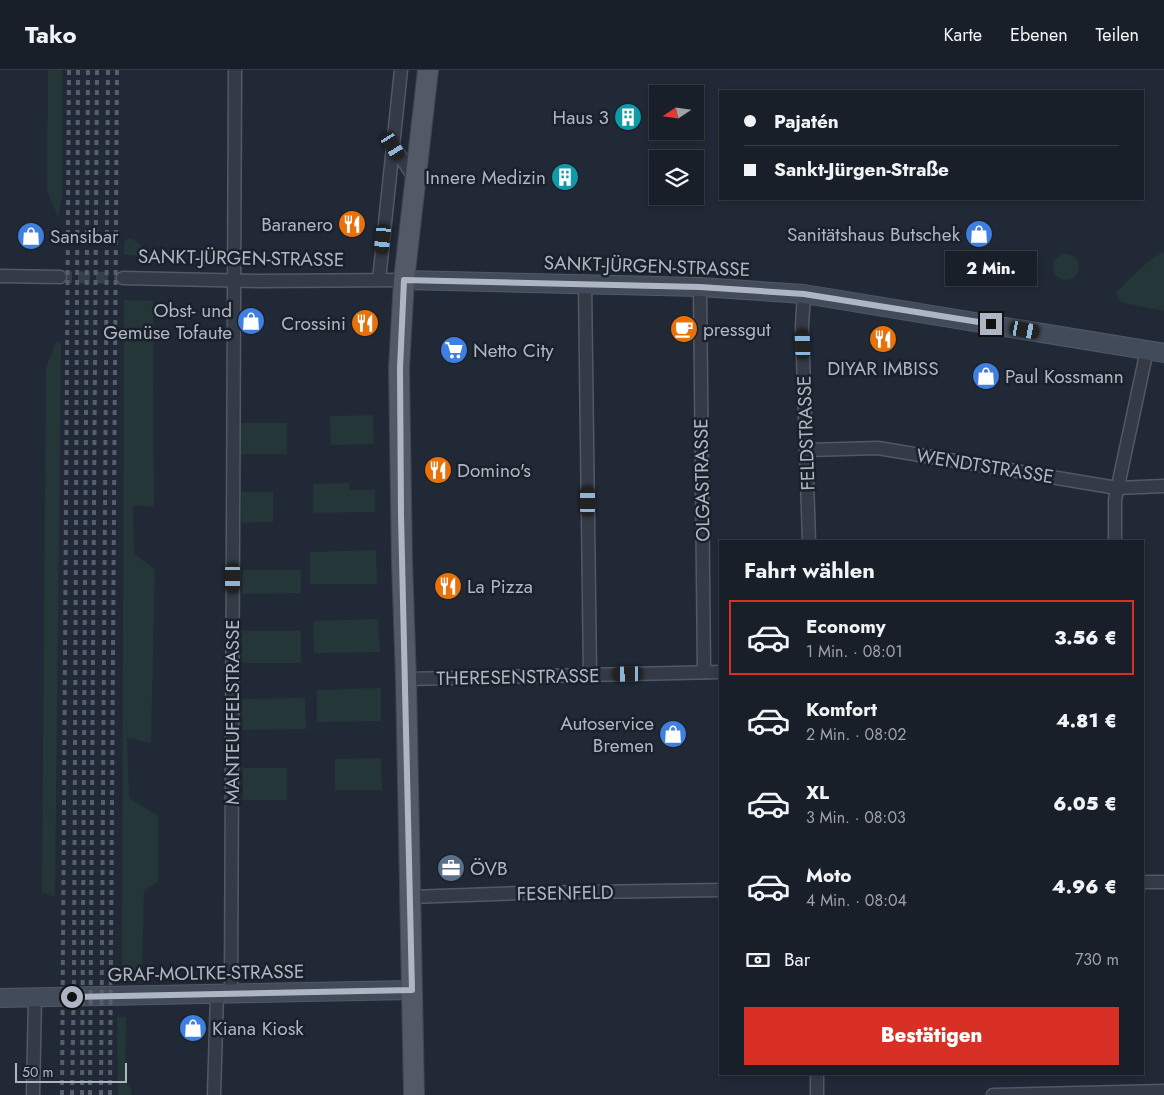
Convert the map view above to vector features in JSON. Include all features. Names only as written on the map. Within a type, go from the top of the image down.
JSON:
[{"type":"main road","points":[[414,1095],[402,562],[400,371],[404,280],[428,70]]},
{"type":"street","name":"MANTEUFFELSTRASSE","points":[[214,1095],[224,994],[234,281],[235,70]]},
{"type":"street","points":[[379,280],[401,70]]},
{"type":"street","points":[[393,146],[415,180]]},
{"type":"street","points":[[0,276],[60,277]]},
{"type":"street","name":"SANKT-JÜRGEN-STRASSE","points":[[123,278],[234,281],[404,280],[585,284],[700,287],[804,294],[1164,353]]},
{"type":"street","points":[[585,284],[590,675]]},
{"type":"street","name":"OLGASTRASSE","points":[[700,287],[704,672]]},
{"type":"street","name":"FELDSTRASSE","points":[[804,294],[802,326],[809,540]]},
{"type":"street","points":[[1115,540],[1115,500],[1146,350]]},
{"type":"street","name":"WENDTSTRASSE","points":[[807,450],[878,448],[1117,488],[1164,486]]},
{"type":"street","name":"THERESENSTRASSE","points":[[406,679],[719,672]]},
{"type":"street","points":[[1144,882],[1164,882]]},
{"type":"street","name":"FESENFELD","points":[[410,897],[719,890]]},
{"type":"street","name":"GRAF-MOLTKE-STRASSE","points":[[0,998],[412,990]]},
{"type":"street","points":[[33,1095],[35,998]]},
{"type":"street","points":[[817,1075],[817,1095]]},
{"type":"street","points":[[992,1095],[1164,1091]]},
{"type":"shaded area","points":[[48,70],[62,70],[62,196],[58,216],[47,191]]},
{"type":"shaded area","points":[[130,238],[153,256],[124,255],[124,242]]},
{"type":"shaded area","points":[[1164,252],[1164,311],[1126,304],[1120,301],[1116,293],[1144,265]]},
{"type":"shaded area","points":[[1066,254],[1075,258],[1079,267],[1075,276],[1066,280],[1057,276],[1053,267],[1057,258]]},
{"type":"shaded area","points":[[124,300],[153,301],[154,507],[133,505],[134,554],[155,569],[151,743],[127,738],[129,798],[158,816],[158,882],[144,890],[142,973],[122,974]]},
{"type":"shaded area","points":[[56,342],[61,344],[55,897],[42,893],[46,368]]},
{"type":"shaded area","points":[[373,415],[374,444],[331,445],[330,416]]},
{"type":"shaded area","points":[[241,423],[287,423],[287,454],[241,454]]},
{"type":"shaded area","points":[[349,483],[350,490],[375,490],[375,512],[313,513],[313,484]]},
{"type":"shaded area","points":[[241,492],[273,492],[273,522],[242,523]]},
{"type":"shaded area","points":[[376,550],[377,584],[310,584],[310,552]]},
{"type":"shaded area","points":[[242,570],[301,570],[301,593],[242,594]]},
{"type":"shaded area","points":[[378,619],[380,652],[314,653],[313,621]]},
{"type":"shaded area","points":[[242,631],[301,631],[301,663],[242,663]]},
{"type":"shaded area","points":[[381,688],[381,721],[317,722],[317,690]]},
{"type":"shaded area","points":[[305,698],[306,729],[243,730],[242,699]]},
{"type":"shaded area","points":[[381,758],[382,790],[335,790],[335,759]]},
{"type":"shaded area","points":[[243,768],[287,768],[287,800],[243,800]]},
{"type":"shaded area","points":[[117,1017],[126,1017],[125,1081],[131,1088],[131,1095],[118,1095]]},
{"type":"tunnel","points":[[60,277],[123,278]]},
{"type":"railway","points":[[62,1095],[69,70]]},
{"type":"railway","points":[[72,1095],[78,70]]},
{"type":"railway","points":[[82,1095],[88,70]]},
{"type":"railway","points":[[90,1095],[97,70]]},
{"type":"railway","points":[[101,1095],[108,70]]},
{"type":"railway","points":[[110,1095],[117,70]]},
{"type":"place","name":"Haus 3","points":[[628,117]]},
{"type":"place","name":"Innere Medizin","points":[[565,177]]},
{"type":"place","name":"Baranero","points":[[352,224]]},
{"type":"place","name":"Sanitätshaus Butschek","points":[[979,234]]},
{"type":"place","name":"Sansibar","points":[[31,236]]},
{"type":"place","name":"Obst- und Gemüse Tofaute","points":[[251,321]]},
{"type":"place","name":"Crossini","points":[[365,323]]},
{"type":"place","name":"pressgut","points":[[684,329]]},
{"type":"place","name":"DIYAR IMBISS","points":[[883,339]]},
{"type":"place","name":"Netto City","points":[[454,350]]},
{"type":"place","name":"Paul Kossmann","points":[[986,376]]},
{"type":"place","name":"Domino's","points":[[438,470]]},
{"type":"place","name":"La Pizza","points":[[448,586]]},
{"type":"place","name":"Autoservice Bremen","points":[[673,734]]},
{"type":"place","name":"ÖVB","points":[[451,868]]},
{"type":"place","name":"Kiana Kiosk","points":[[193,1028]]},
{"type":"route","points":[[72,997],[412,990],[401,515],[400,368],[404,280],[700,287],[804,294],[991,324]]}]
